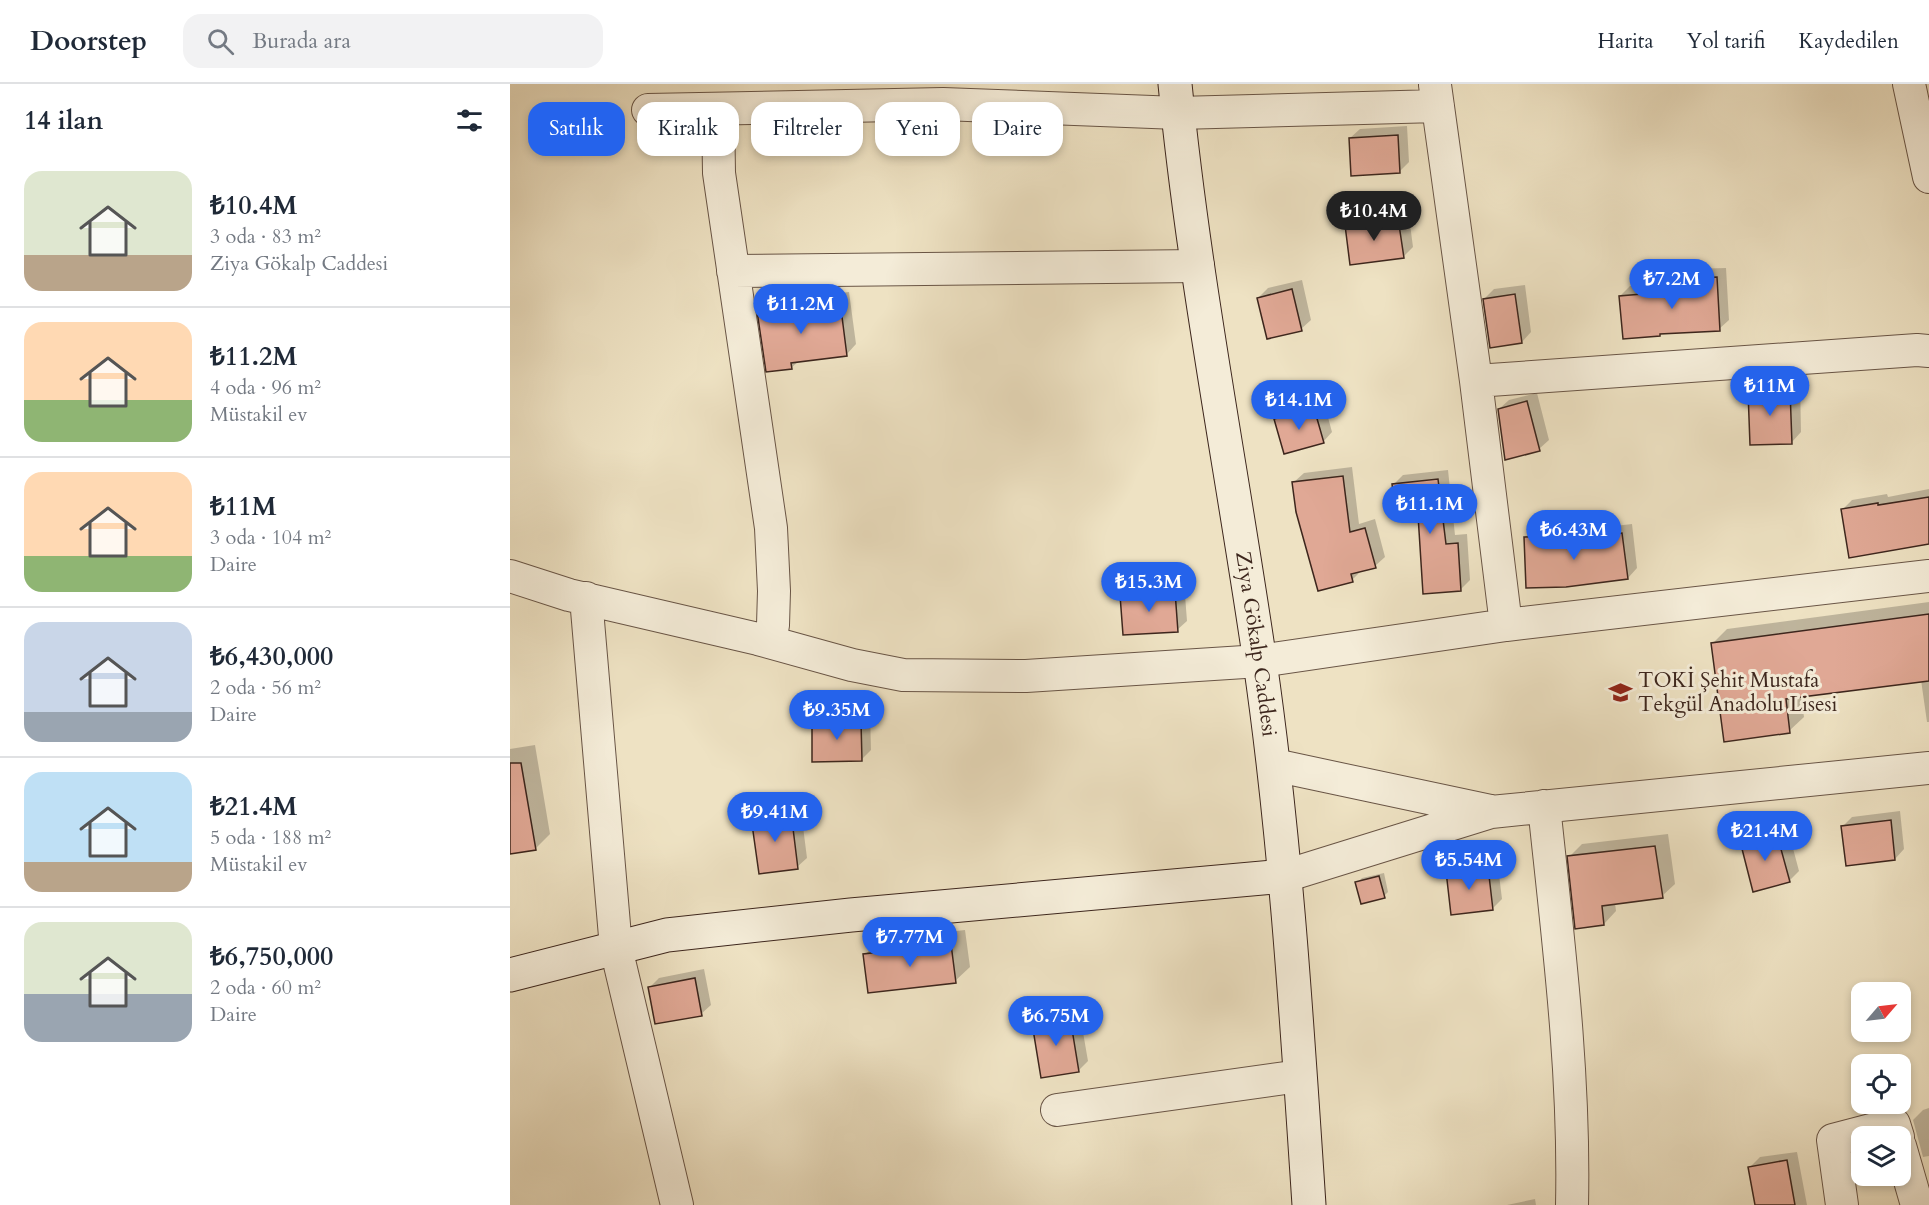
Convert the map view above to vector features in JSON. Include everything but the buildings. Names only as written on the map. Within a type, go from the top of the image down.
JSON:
[{"type":"street","points":[[1909,84],[1929,177]]},
{"type":"street","points":[[739,108],[941,94],[1177,99],[1436,95],[1476,381],[1506,625]]},
{"type":"street","name":"Ziya Gökalp Caddesi","points":[[1177,99],[1198,266],[1260,661],[1274,765],[1286,876],[1309,1205]]},
{"type":"street","points":[[718,156],[718,173],[771,528],[774,591],[770,642]]},
{"type":"street","points":[[733,271],[1198,266]]},
{"type":"street","points":[[1476,381],[1929,351]]},
{"type":"street","points":[[510,576],[586,598],[770,642],[852,665],[903,675],[1026,676],[1260,661],[1506,625],[1929,576]]},
{"type":"street","points":[[586,598],[616,948],[677,1205]]},
{"type":"street","points":[[1274,765],[1491,812]]},
{"type":"street","points":[[510,975],[667,935],[840,916],[1286,876],[1491,812],[1929,768]]},
{"type":"street","points":[[1544,806],[1570,1080],[1572,1205]]},
{"type":"street","points":[[1057,1110],[1300,1076]]},
{"type":"street","points":[[1842,1205],[1833,1140],[1851,1135]]},
{"type":"street","points":[[1911,1184],[1917,1205]]},
{"type":"place","name":"TOKİ Şehit Mustafa Tekgül Anadolu Lisesi","points":[[1620,692]]}]
